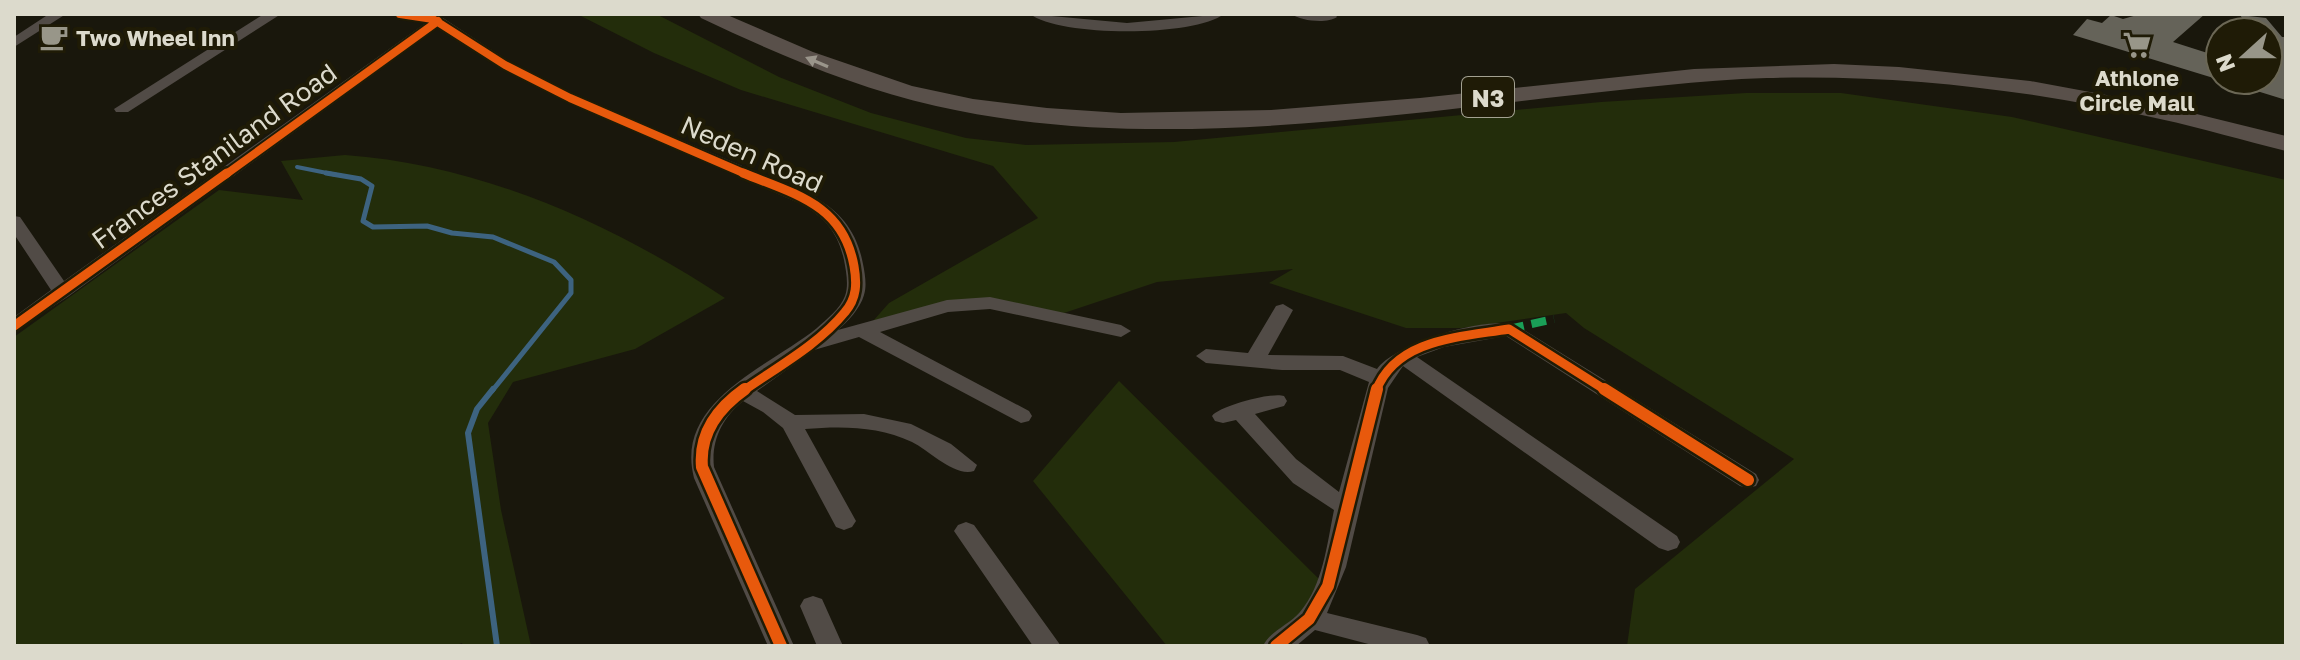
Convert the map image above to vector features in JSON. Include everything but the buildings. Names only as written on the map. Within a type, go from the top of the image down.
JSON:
[{"type":"highway","name":"N3","points":[[708,14],[863,80],[971,106],[1024,113],[1111,119],[1245,117],[1697,76],[1817,70],[1934,77],[2057,93],[2191,120],[2286,144]]},
{"type":"highway","name":"N3","points":[[751,14],[852,58],[913,78],[994,94],[1076,103],[1209,104],[1511,80],[1719,59],[1817,54],[1944,62],[2047,76],[2163,98],[2286,128]]},
{"type":"street","points":[[14,43],[59,14]]},
{"type":"street","points":[[122,109],[274,14]]},
{"type":"street","name":"Neden Road","points":[[400,14],[438,21],[505,65],[570,98],[807,200],[837,218],[847,235],[854,264],[854,299],[833,325],[740,391],[714,419],[700,450],[700,461],[781,646]]},
{"type":"street","points":[[1037,14],[1087,24],[1146,27],[1172,25],[1217,14]]},
{"type":"street","points":[[1298,14],[1330,17]]},
{"type":"street","name":"Frances Staniland Road","points":[[14,326],[438,21]]},
{"type":"street","points":[[14,221],[62,292]]},
{"type":"street","points":[[802,347],[947,306],[990,303],[1121,331]]},
{"type":"street","points":[[1255,359],[1283,310]]},
{"type":"street","points":[[1276,646],[1296,635],[1312,619],[1326,593],[1337,558],[1378,378],[1402,356],[1438,343],[1509,329],[1748,480]]},
{"type":"street","points":[[863,331],[1021,416]]},
{"type":"street","points":[[1206,356],[1343,363],[1378,378]]},
{"type":"street","points":[[1402,356],[1668,542]]},
{"type":"street","points":[[740,391],[771,407],[791,423],[844,521]]},
{"type":"street","points":[[1276,401],[1232,413],[1287,465],[1347,506]]},
{"type":"street","points":[[791,423],[885,423],[918,433],[966,465]]},
{"type":"street","points":[[966,531],[1048,646]]},
{"type":"street","points":[[813,606],[823,643]]},
{"type":"street","points":[[1312,619],[1417,646]]},
{"type":"green space","points":[[577,14],[656,14],[779,77],[871,113],[966,138],[1026,145],[1174,142],[1601,102],[1746,93],[1841,93],[2012,117],[2286,180],[2286,646],[1627,646],[1635,589],[1794,459],[1584,328],[1566,313],[1462,328],[1406,328],[1269,283],[1293,269],[1157,282],[1064,313],[1000,305],[961,307],[865,330],[889,303],[1038,218],[993,166],[741,90],[654,53]]},
{"type":"green space","points":[[345,155],[446,171],[544,202],[637,245],[725,298],[635,349],[513,382],[488,423],[501,510],[531,646],[463,646],[462,643],[454,646],[14,646],[14,337],[219,190],[303,200],[281,161]]},
{"type":"green space","points":[[1119,381],[1321,581],[1306,614],[1266,646],[1167,646],[1033,481]]},
{"type":"waterway","points":[[297,167],[333,174]]},
{"type":"waterway","points":[[326,173],[333,174]]},
{"type":"waterway","points":[[333,174],[361,179],[372,186],[363,221],[373,227],[427,226],[452,233],[493,237],[554,262],[571,280],[571,293],[492,391]]},
{"type":"waterway","points":[[333,174],[337,175]]},
{"type":"waterway","points":[[493,389],[477,409],[468,433],[497,646]]},
{"type":"marked path","points":[[1509,329],[1554,319]]},
{"type":"cycle path","points":[[400,14],[433,19],[505,65],[570,98],[807,200],[831,216],[842,228],[852,255],[856,282],[854,298],[816,339],[725,404],[708,430],[702,448],[705,478],[781,646]]},
{"type":"cycle path","points":[[14,326],[438,21]]},
{"type":"cycle path","points":[[1276,646],[1309,619],[1328,586],[1381,379],[1403,356],[1427,345],[1509,329],[1748,480]]},
{"type":"place","name":"Two Wheel Inn","points":[[54,37]]},
{"type":"place","name":"Athlone Circle Mall","points":[[2137,45]]}]
